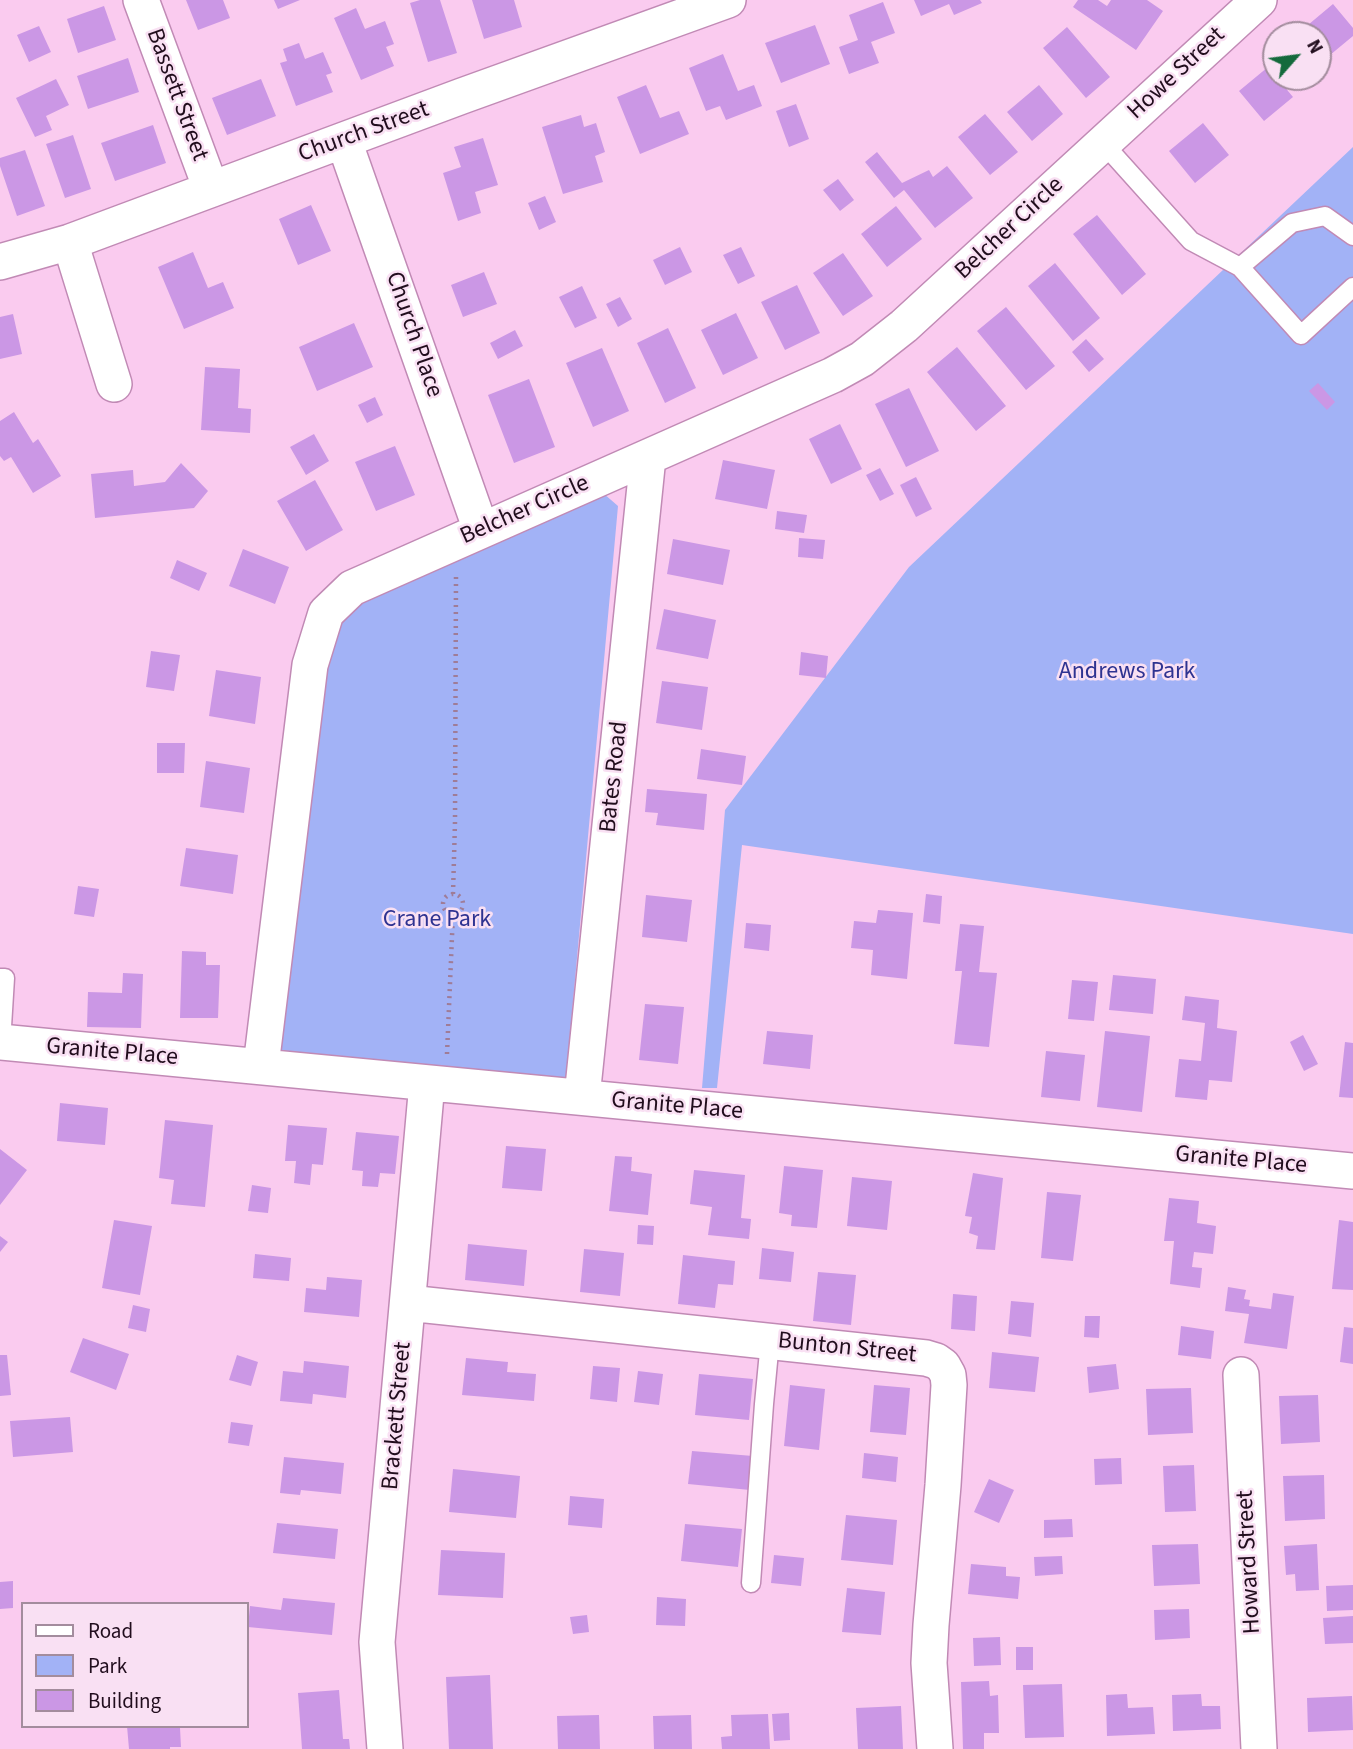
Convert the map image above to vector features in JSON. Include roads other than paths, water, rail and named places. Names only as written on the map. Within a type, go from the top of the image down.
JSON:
[{"type":"street","name":"Bassett Street","points":[[141,0],[211,189]]},
{"type":"street","name":"Church Street","points":[[0,262],[70,242],[728,0]]},
{"type":"street","name":"Howe Street","points":[[1100,146],[1259,0]]},
{"type":"street","name":"Church Place","points":[[344,141],[469,535]]},
{"type":"street","name":"Belcher Circle","points":[[261,1066],[310,665],[326,613],[352,588],[833,375],[862,359],[904,326],[1100,146]]},
{"type":"street","points":[[70,242],[114,384]]},
{"type":"street","name":"Bates Road","points":[[582,1097],[648,457]]},
{"type":"street","name":"Granite Place","points":[[1,1043],[1353,1171]]},
{"type":"street","name":"Brackett Street","points":[[385,1749],[377,1642],[427,1083]]},
{"type":"street","name":"Bunton Street","points":[[408,1303],[926,1358],[939,1363],[948,1375],[950,1385],[929,1663],[935,1749]]},
{"type":"street","name":"Howard Street","points":[[1241,1375],[1259,1749]]},
{"type":"lane","points":[[1100,146],[1191,241],[1240,267],[1301,335],[1353,287]]},
{"type":"lane","points":[[1240,267],[1292,223],[1325,216],[1353,236]]},
{"type":"lane","points":[[0,978],[5,978],[1,1043]]},
{"type":"lane","points":[[751,1583],[771,1341]]},
{"type":"park label","name":"Andrews Park","points":[[1127,673]]},
{"type":"park label","name":"Crane Park","points":[[437,921]]}]
